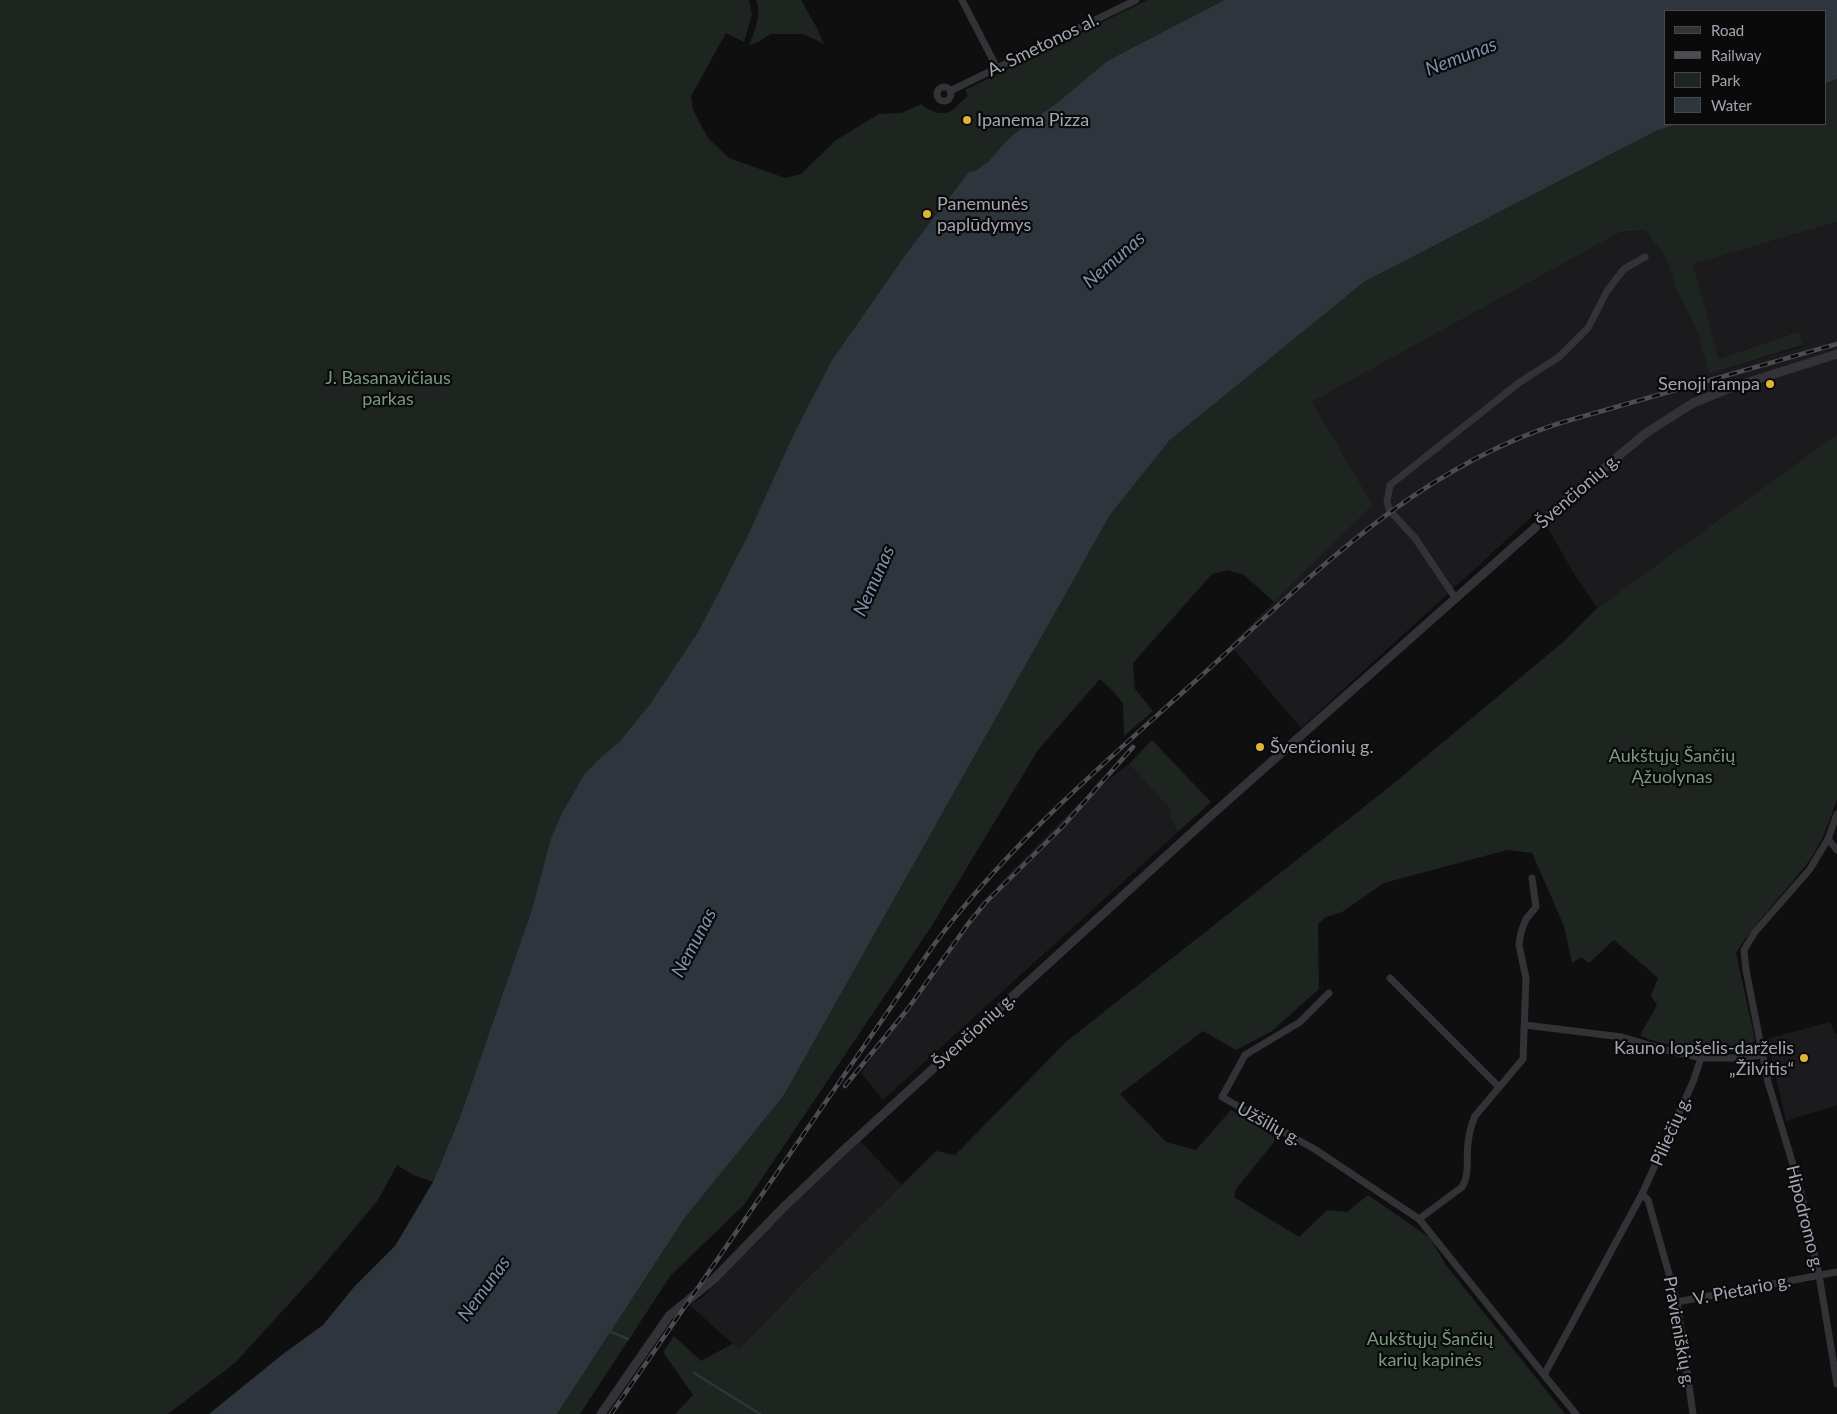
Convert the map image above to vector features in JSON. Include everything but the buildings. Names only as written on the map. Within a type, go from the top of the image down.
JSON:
[{"type":"street","points":[[962,0],[997,68]]},
{"type":"street","name":"A. Smetonos al.","points":[[950,91],[1136,0]]},
{"type":"street","points":[[1456,599],[1415,538],[1390,511],[1387,502],[1390,485],[1520,382],[1559,357],[1588,328],[1607,291],[1624,269],[1645,257]]},
{"type":"street","name":"Švenčionių g.","points":[[600,1414],[668,1316],[714,1279],[845,1149],[1148,872],[1572,495],[1646,433],[1693,403],[1733,387],[1837,354]]},
{"type":"street","points":[[1525,1025],[1622,1037],[1701,1058],[1735,1058],[1763,1055],[1746,970],[1744,950],[1755,932],[1810,869],[1828,839],[1837,814]]},
{"type":"street","points":[[1828,839],[1837,850]]},
{"type":"street","points":[[1419,1219],[1462,1187],[1466,1181],[1468,1145],[1475,1116],[1523,1059],[1526,978],[1519,945],[1520,932],[1526,919],[1536,907],[1532,878]]},
{"type":"street","points":[[1390,978],[1498,1087]]},
{"type":"street","name":"Užšilių g.","points":[[1329,993],[1300,1022],[1244,1055],[1222,1098],[1316,1150],[1419,1219],[1544,1375]]},
{"type":"street","name":"Hipodromo g.","points":[[1763,1055],[1768,1082],[1800,1188],[1819,1275],[1837,1384]]},
{"type":"street","name":"Piliečių g.","points":[[1544,1375],[1642,1194],[1693,1082],[1701,1058]]},
{"type":"street","name":"Pravieniškių g.","points":[[1642,1194],[1648,1200],[1677,1302],[1693,1414]]},
{"type":"street","name":"V. Pietario g.","points":[[1677,1302],[1837,1272]]},
{"type":"street","points":[[1544,1375],[1576,1414]]},
{"type":"shaded area","points":[[1837,222],[1837,434],[1597,608],[1573,572],[1538,511],[1301,728],[1230,645],[1373,505],[1312,402],[1621,232],[1645,230],[1666,258],[1677,291],[1697,331],[1709,374],[1803,346],[1799,331],[1719,359],[1692,264]]},
{"type":"shaded area","points":[[1129,764],[1173,812],[1169,817],[1178,832],[883,1100],[861,1073],[971,917],[1005,878],[1080,802]]},
{"type":"shaded area","name":"Kauno lopšelis-darželis „Žilvitis“","points":[[1830,1022],[1835,1034],[1837,1034],[1837,1105],[1786,1121],[1767,1039]]},
{"type":"shaded area","points":[[859,1140],[902,1185],[803,1283],[739,1350],[690,1305],[704,1296],[781,1215]]},
{"type":"green space","name":"J. Basanavičiaus parkas","points":[[0,0],[749,0],[752,14],[744,42],[726,33],[691,96],[693,110],[708,138],[729,158],[785,178],[801,174],[836,140],[879,114],[902,113],[921,104],[936,112],[948,112],[968,96],[965,90],[1147,0],[1224,0],[1107,61],[1057,103],[1025,125],[1007,140],[988,162],[969,173],[908,251],[832,360],[795,431],[746,539],[698,632],[650,704],[619,742],[599,759],[550,841],[532,909],[460,1117],[433,1182],[413,1175],[397,1165],[378,1200],[317,1273],[235,1363],[168,1414],[0,1414]]},
{"type":"green space","points":[[756,0],[801,0],[824,44],[803,34],[771,34],[749,45],[758,17]]},
{"type":"green space","points":[[1837,79],[1837,222],[1693,264],[1719,359],[1799,331],[1803,345],[1709,374],[1697,331],[1677,291],[1666,258],[1645,230],[1621,232],[1312,402],[1373,505],[1274,602],[1244,575],[1227,570],[1212,574],[1133,663],[1135,689],[1153,711],[1124,736],[1123,703],[1100,679],[1038,750],[931,927],[744,1205],[671,1275],[580,1414],[557,1414],[684,1219],[784,1095],[1110,515],[1170,440],[1364,282],[1658,130],[1676,125],[1827,125],[1827,83]]},
{"type":"green space","name":"Aukštųjų Šančių Ąžuolynas","points":[[1837,434],[1837,799],[1824,834],[1811,858],[1752,930],[1736,953],[1755,1040],[1743,1053],[1675,1046],[1640,1035],[1657,1005],[1651,996],[1658,978],[1614,940],[1589,963],[1581,957],[1572,963],[1564,926],[1532,853],[1507,850],[1384,883],[1342,912],[1326,917],[1318,924],[1319,989],[1272,1031],[1236,1050],[1203,1031],[1120,1094],[1166,1142],[1196,1150],[1231,1110],[1274,1137],[1274,1142],[1236,1189],[1234,1197],[1299,1237],[1327,1210],[1347,1212],[1368,1195],[1430,1238],[1446,1265],[1565,1414],[675,1414],[693,1395],[663,1352],[674,1336],[701,1361],[732,1344],[739,1349],[936,1151],[955,1155],[1067,1041],[1393,784],[1563,642],[1597,608]]},
{"type":"green space","points":[[1152,740],[1211,802],[1178,832],[1169,817],[1172,811],[1129,764]]},
{"type":"water","name":"Nemunas","points":[[1224,0],[1837,0],[1837,79],[1827,83],[1827,10],[1664,10],[1664,125],[1676,125],[1658,130],[1364,282],[1170,440],[1110,515],[784,1095],[684,1219],[557,1414],[209,1414],[283,1354],[323,1325],[354,1287],[395,1246],[433,1182],[460,1117],[532,909],[550,841],[562,813],[584,775],[619,742],[650,704],[698,632],[746,539],[795,431],[832,360],[908,251],[969,172],[975,171],[988,162],[1007,140],[1057,103],[1107,61]]},
{"type":"waterway","points":[[609,1331],[628,1339]]},
{"type":"waterway","points":[[694,1373],[760,1414]]},
{"type":"railway","points":[[611,1414],[933,946],[961,910],[1023,841],[1089,777],[1319,569],[1362,533],[1408,500],[1455,470],[1506,444],[1560,423],[1837,344]]},
{"type":"railway","points":[[845,1086],[907,1010],[985,903],[1063,826],[1133,747]]},
{"type":"place","name":"Ipanema Pizza","points":[[967,120]]},
{"type":"place","name":"Panemunės paplūdymys","points":[[927,214]]},
{"type":"place","name":"Senoji rampa","points":[[1770,384]]},
{"type":"place","name":"Švenčionių g.","points":[[1260,747]]},
{"type":"place","name":"Kauno lopšelis-darželis „Žilvitis“","points":[[1804,1058]]},
{"type":"park label","name":"Aukštųjų Šančių karių kapinės","points":[[1430,1349]]}]
